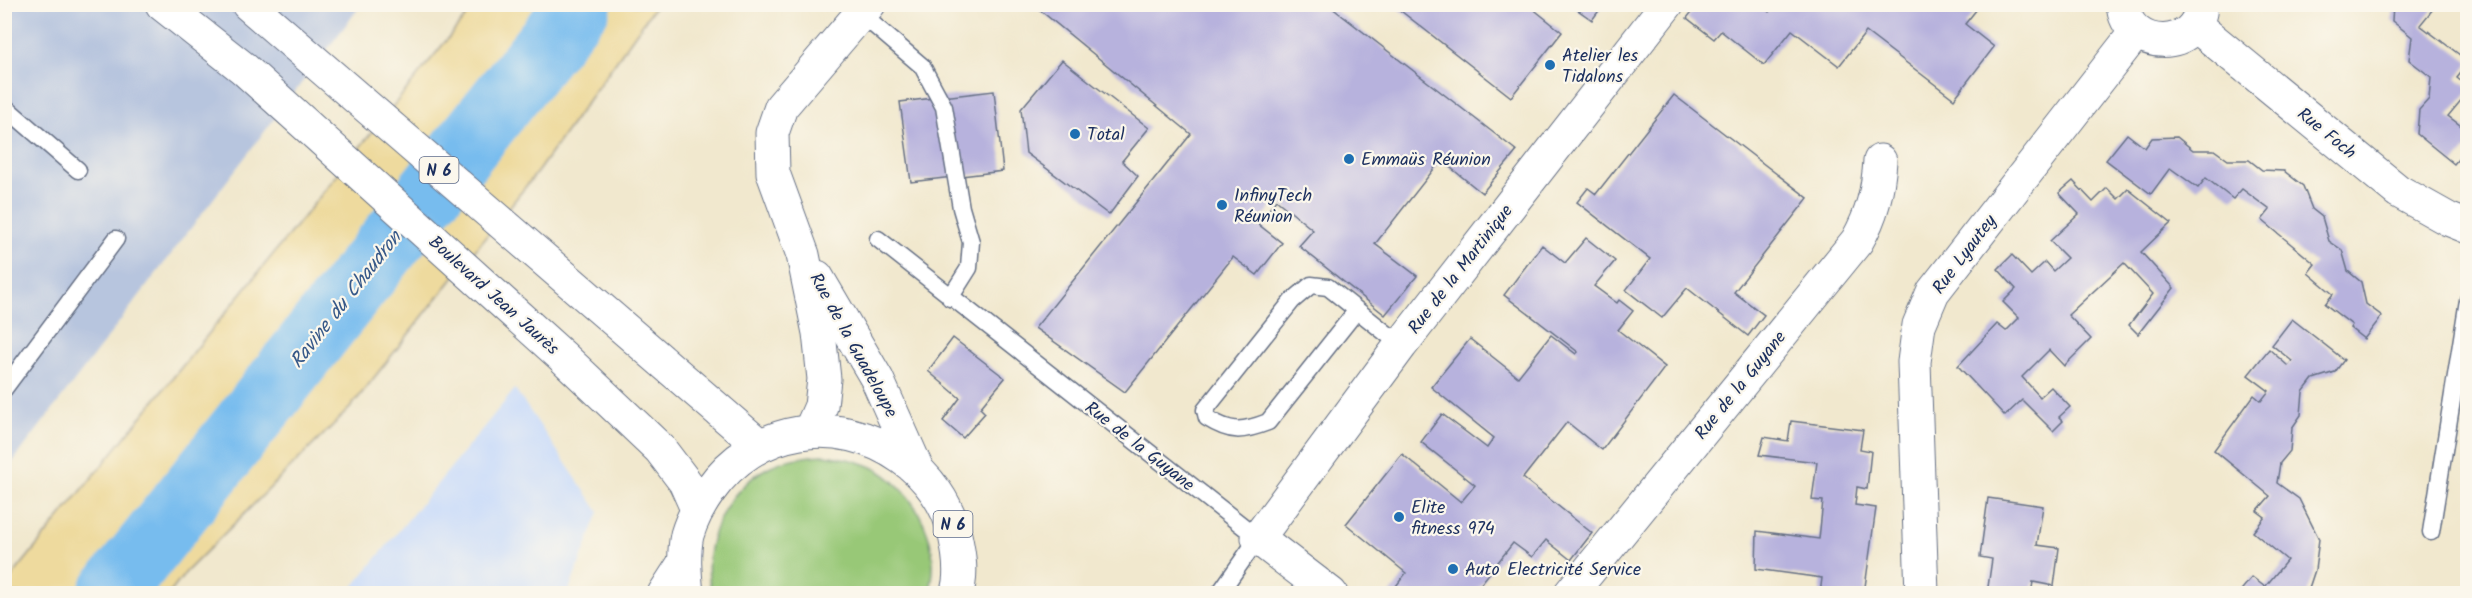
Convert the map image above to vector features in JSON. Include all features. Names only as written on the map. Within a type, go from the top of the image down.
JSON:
[{"type":"street","name":"Boulevard Jean Jaurès","points":[[162,4],[243,68],[562,356],[660,449],[684,482],[697,509]]},
{"type":"street","name":"N 6","points":[[248,4],[759,445]]},
{"type":"street","name":"Rue de la Martinique","points":[[1258,538],[1401,345],[1667,4]]},
{"type":"street","name":"Rue de la Guadeloupe","points":[[810,431],[822,406],[824,379],[819,333],[803,255],[773,173],[772,133],[781,107],[865,9]]},
{"type":"street","points":[[2130,18],[2151,40],[2167,42],[2183,36],[2198,15]]},
{"type":"street","name":"Rue Foch","points":[[2198,15],[2398,191],[2448,219],[2468,227]]},
{"type":"street","name":"Rue Lyautey","points":[[1922,594],[1914,362],[1919,325],[1933,292],[2130,18]]},
{"type":"street","name":"Rue de la Guyane","points":[[1570,594],[1857,241],[1869,220],[1875,198],[1880,161]]},
{"type":"street","name":"Rue de la Guadeloupe","points":[[803,255],[877,379],[917,469]]},
{"type":"street","name":"N 6","points":[[685,578],[687,535],[697,509],[723,472],[759,445],[784,436],[810,431],[849,434],[886,447],[917,469],[938,494],[953,524],[959,556],[958,592]]},
{"type":"street","name":"Rue de la Guyane","points":[[1258,538],[1331,594]]},
{"type":"street","points":[[664,594],[685,578]]},
{"type":"lane","points":[[865,9],[922,66],[944,106],[961,208],[971,242],[969,268],[950,298]]},
{"type":"lane","points":[[4,106],[78,170]]},
{"type":"lane","points":[[4,389],[116,239]]},
{"type":"lane","name":"Rue de la Guyane","points":[[878,239],[950,298],[1258,538]]},
{"type":"lane","points":[[1357,310],[1268,422],[1247,430],[1225,429],[1207,418],[1205,410],[1292,301],[1311,285],[1328,287],[1357,310],[1401,345]]},
{"type":"lane","points":[[2431,532],[2468,300]]},
{"type":"lane","points":[[1219,594],[1258,538]]},
{"type":"shaded area","points":[[5,5],[361,5],[5,472]]},
{"type":"shaded area","points":[[515,389],[599,512],[568,593],[348,593]]},
{"type":"green space","points":[[825,455],[852,460],[872,467],[905,493],[924,524],[930,540],[933,558],[929,593],[712,593],[709,556],[713,538],[719,520],[741,488],[755,476],[777,463]]},
{"type":"sand","points":[[475,5],[656,5],[538,171],[350,408],[186,572],[170,593],[5,594],[5,585]]},
{"type":"building","points":[[1036,4],[1327,4],[1517,151],[1482,193],[1441,160],[1375,244],[1417,276],[1385,315],[1299,246],[1313,230],[1276,200],[1258,224],[1282,243],[1257,275],[1233,257],[1125,392],[1035,328],[1191,134],[1035,6]]},
{"type":"building","points":[[1392,4],[1527,4],[1562,32],[1511,97]]},
{"type":"building","points":[[1578,4],[1604,4],[1592,20],[1575,8]]},
{"type":"building","points":[[1698,4],[1759,4],[1769,12],[1775,4],[1981,4],[1965,24],[1994,47],[1954,99],[1866,32],[1839,66],[1792,30],[1764,65],[1721,31],[1714,39],[1687,18]]},
{"type":"building","points":[[2393,4],[2432,4],[2430,6],[2433,9],[2420,25],[2468,61],[2457,78],[2468,87],[2468,92],[2448,116],[2468,131],[2468,147],[2454,164],[2417,134],[2419,110],[2429,99],[2431,77],[2409,60],[2412,37],[2392,21]]},
{"type":"building","points":[[1062,60],[1149,128],[1122,161],[1138,176],[1109,215],[1026,153],[1021,109]]},
{"type":"building","points":[[994,91],[1003,171],[911,182],[900,102]]},
{"type":"building","points":[[1674,95],[1808,198],[1734,292],[1764,315],[1748,336],[1687,288],[1662,318],[1626,290],[1650,259],[1577,202],[1588,188],[1596,194]]},
{"type":"building","points":[[2127,134],[2145,148],[2152,138],[2177,137],[2193,150],[2214,150],[2228,160],[2249,160],[2262,170],[2284,171],[2303,186],[2312,209],[2322,217],[2329,241],[2342,250],[2348,271],[2361,282],[2366,304],[2382,316],[2364,339],[2350,328],[2352,325],[2325,304],[2333,294],[2308,273],[2315,264],[2262,220],[2270,210],[2242,189],[2233,199],[2206,178],[2198,188],[2170,168],[2151,194],[2106,160]]},
{"type":"building","points":[[2073,181],[2093,202],[2107,188],[2118,199],[2128,189],[2171,223],[2141,252],[2174,288],[2138,334],[2129,325],[2153,294],[2124,263],[2068,315],[2091,339],[2064,366],[2049,350],[2022,377],[2040,397],[2051,387],[2070,407],[2059,417],[2063,421],[2053,431],[2022,400],[2005,416],[1958,366],[1997,324],[2006,331],[2019,318],[2003,302],[2016,289],[1998,269],[2012,255],[2031,275],[2045,262],[2053,271],[2067,258],[2050,241],[2079,214],[2059,193]]},
{"type":"building","points":[[1586,238],[1615,261],[1594,286],[1617,303],[1619,300],[1633,311],[1618,330],[1665,367],[1602,450],[1567,422],[1523,478],[1592,533],[1571,560],[1546,540],[1532,557],[1513,543],[1473,594],[1390,594],[1406,573],[1346,524],[1402,454],[1461,502],[1475,485],[1421,442],[1442,414],[1487,448],[1494,438],[1431,387],[1470,339],[1518,377],[1551,335],[1576,354],[1578,352],[1504,295],[1542,245],[1565,263]]},
{"type":"building","points":[[2292,319],[2344,360],[2335,372],[2313,379],[2303,392],[2301,415],[2292,428],[2290,451],[2280,463],[2277,483],[2299,499],[2319,539],[2315,570],[2307,594],[2238,594],[2252,577],[2265,587],[2287,560],[2253,532],[2265,517],[2257,511],[2270,496],[2214,450],[2254,395],[2261,401],[2269,391],[2248,375],[2269,349],[2288,366],[2292,361],[2272,345]]},
{"type":"building","points":[[953,338],[1005,378],[980,408],[985,413],[963,438],[943,421],[960,398],[928,371]]},
{"type":"building","points":[[1791,421],[1863,430],[1860,449],[1871,451],[1867,489],[1857,487],[1855,505],[1876,508],[1864,594],[1820,594],[1822,578],[1756,569],[1757,531],[1819,539],[1823,501],[1812,500],[1817,462],[1759,455],[1764,437],[1788,441]]},
{"type":"building","points":[[1988,498],[2043,506],[2037,545],[2059,548],[2054,586],[2033,582],[2031,594],[1987,594],[1992,559],[1980,557]]},
{"type":"waterway","name":"Ravine du Chaudron","points":[[111,594],[579,4]]},
{"type":"place","name":"Atelier les Tidalons","points":[[1550,65]]},
{"type":"place","name":"Total","points":[[1075,134]]},
{"type":"place","name":"Emmaüs Réunion","points":[[1349,159]]},
{"type":"place","name":"InfinyTech Réunion","points":[[1222,205]]},
{"type":"place","name":"Elite fitness 974","points":[[1399,517]]},
{"type":"place","name":"Auto Electricité Service","points":[[1453,569]]}]
